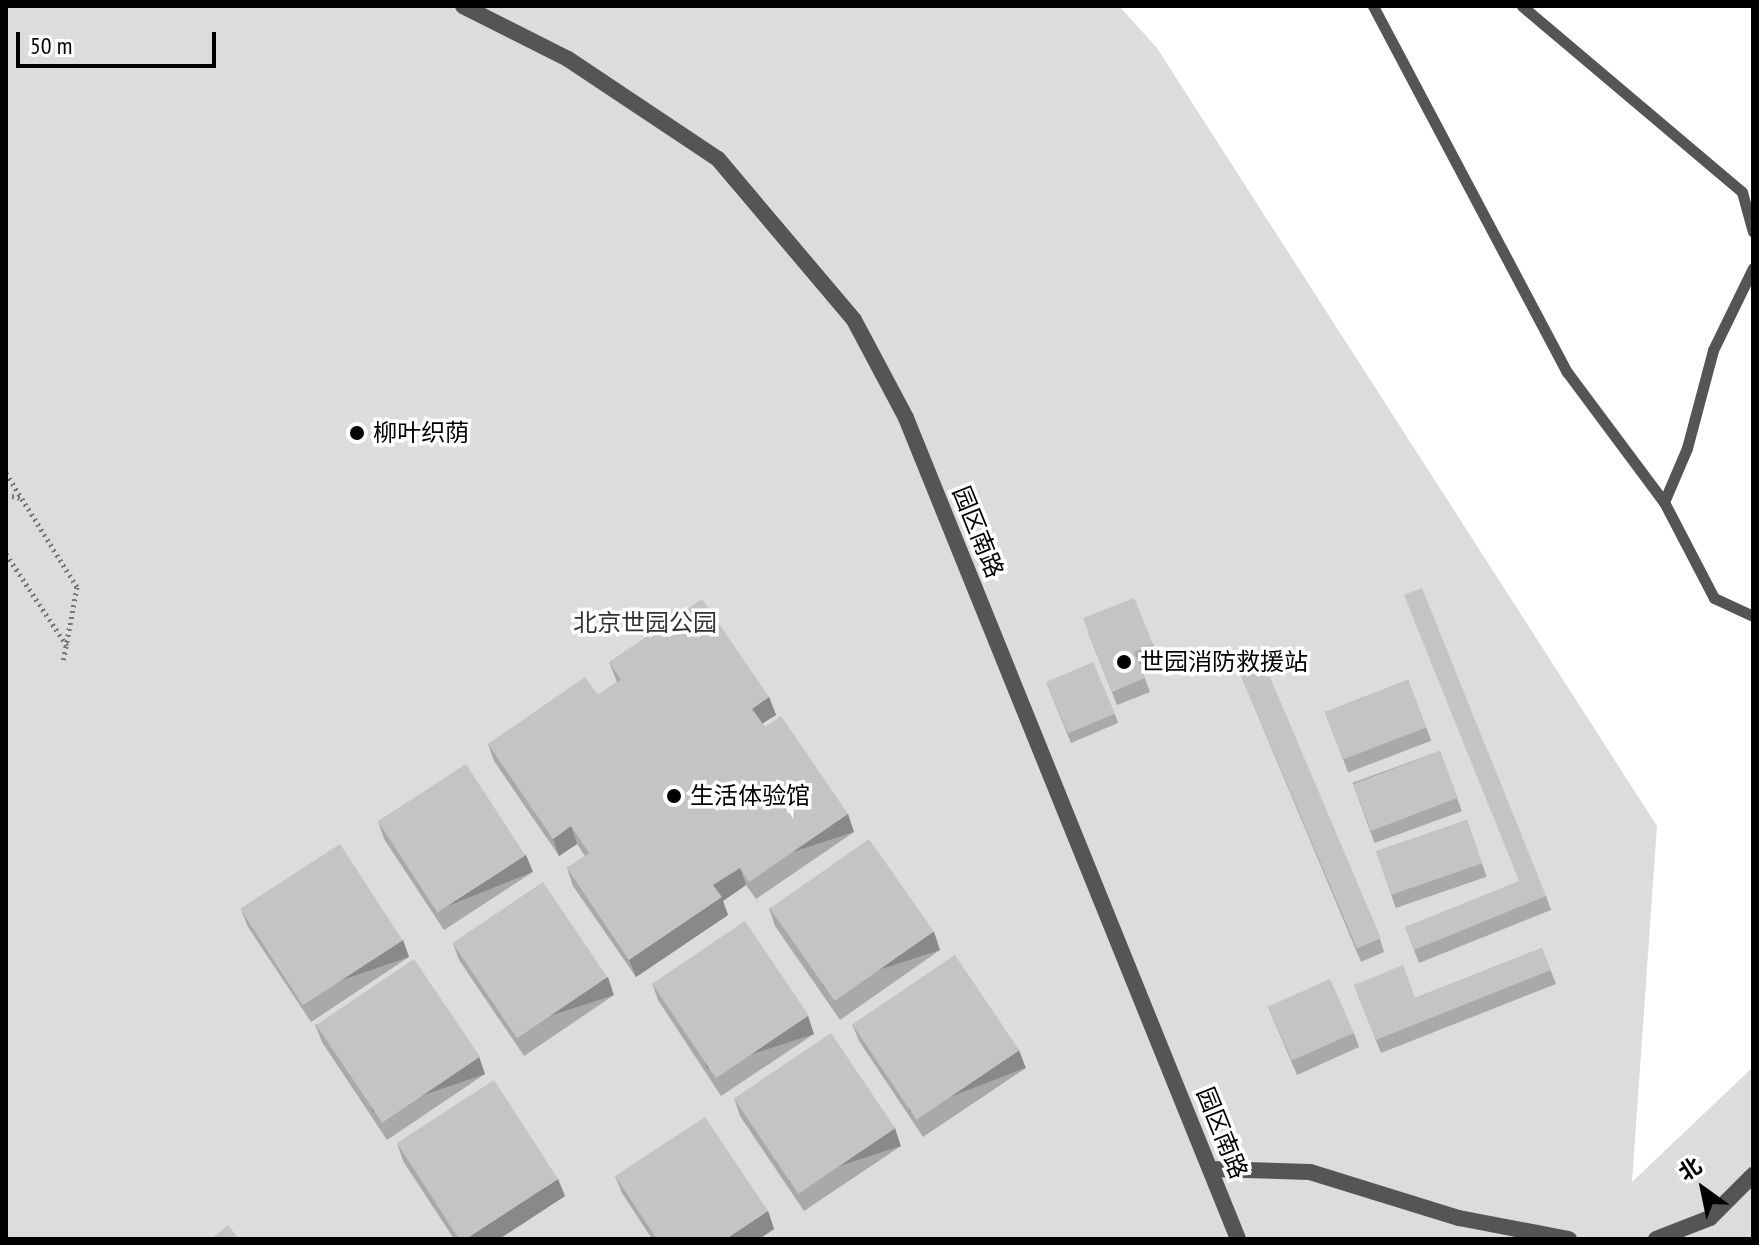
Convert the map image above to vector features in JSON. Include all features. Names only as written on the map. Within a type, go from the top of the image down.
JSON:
[{"type":"street","name":"园区南路","points":[[463,6],[568,59],[718,159],[854,320],[906,418],[1238,1239]]},
{"type":"street","points":[[1211,1169],[1310,1172],[1459,1218],[1569,1239]]},
{"type":"street","points":[[1656,1239],[1710,1218],[1753,1175]]},
{"type":"lane","points":[[1373,6],[1567,372],[1664,502],[1714,598],[1753,616]]},
{"type":"lane","points":[[1522,6],[1742,192],[1753,232]]},
{"type":"lane","points":[[1664,502],[1687,448],[1713,350],[1753,268]]},
{"type":"path","points":[[6,473],[77,587],[63,662]]},
{"type":"path","points":[[6,495],[22,498]]},
{"type":"path","points":[[6,554],[67,646]]},
{"type":"green space","name":"北京世园公园","points":[[6,6],[1119,6],[1157,48],[1657,826],[1632,1182],[1753,1067],[1753,1239],[6,1239]]},
{"type":"building","points":[[1422,588],[1546,896],[1414,950],[1405,927],[1519,881],[1404,595]]},
{"type":"building","name":"世园消防救援站","points":[[1134,598],[1153,644],[1134,652],[1145,678],[1112,692],[1083,618]]},
{"type":"building","name":"生活体验馆","points":[[702,599],[769,697],[752,709],[765,727],[781,716],[848,814],[749,882],[740,868],[713,885],[722,897],[629,960],[567,868],[589,853],[571,826],[553,839],[488,744],[585,677],[598,695],[621,680],[609,662]]},
{"type":"building","name":"世园消防救援站","points":[[1093,662],[1115,714],[1068,733],[1046,682]]},
{"type":"building","points":[[1264,663],[1381,938],[1357,948],[1240,673]]},
{"type":"building","points":[[1408,680],[1426,728],[1343,760],[1325,712]]},
{"type":"building","points":[[1440,751],[1458,798],[1371,831],[1353,784]]},
{"type":"building","points":[[466,764],[525,855],[437,913],[378,821]]},
{"type":"building","points":[[1467,820],[1482,863],[1391,895],[1376,851]]},
{"type":"building","points":[[869,839],[934,932],[835,1001],[770,908]]},
{"type":"building","points":[[340,844],[403,940],[303,1005],[240,909]]},
{"type":"building","points":[[543,882],[607,977],[517,1038],[453,943]]},
{"type":"building","points":[[745,921],[809,1016],[716,1078],[652,984]]},
{"type":"building","points":[[1542,948],[1551,970],[1376,1040],[1354,985],[1403,965],[1415,998]]},
{"type":"building","points":[[955,955],[1019,1050],[917,1120],[852,1024]]},
{"type":"building","points":[[414,959],[480,1057],[382,1123],[316,1025]]},
{"type":"building","points":[[1330,979],[1354,1033],[1292,1061],[1268,1007]]},
{"type":"building","points":[[831,1033],[895,1128],[798,1194],[734,1098]]},
{"type":"building","points":[[494,1080],[558,1179],[466,1239],[459,1239],[397,1143]]},
{"type":"building","points":[[705,1117],[768,1211],[726,1239],[657,1239],[615,1176]]},
{"type":"building","points":[[228,1225],[239,1239],[211,1239]]},
{"type":"place","name":"柳叶织荫","points":[[357,433]]},
{"type":"place","name":"世园消防救援站","points":[[1124,662]]},
{"type":"place","name":"生活体验馆","points":[[674,796]]}]
